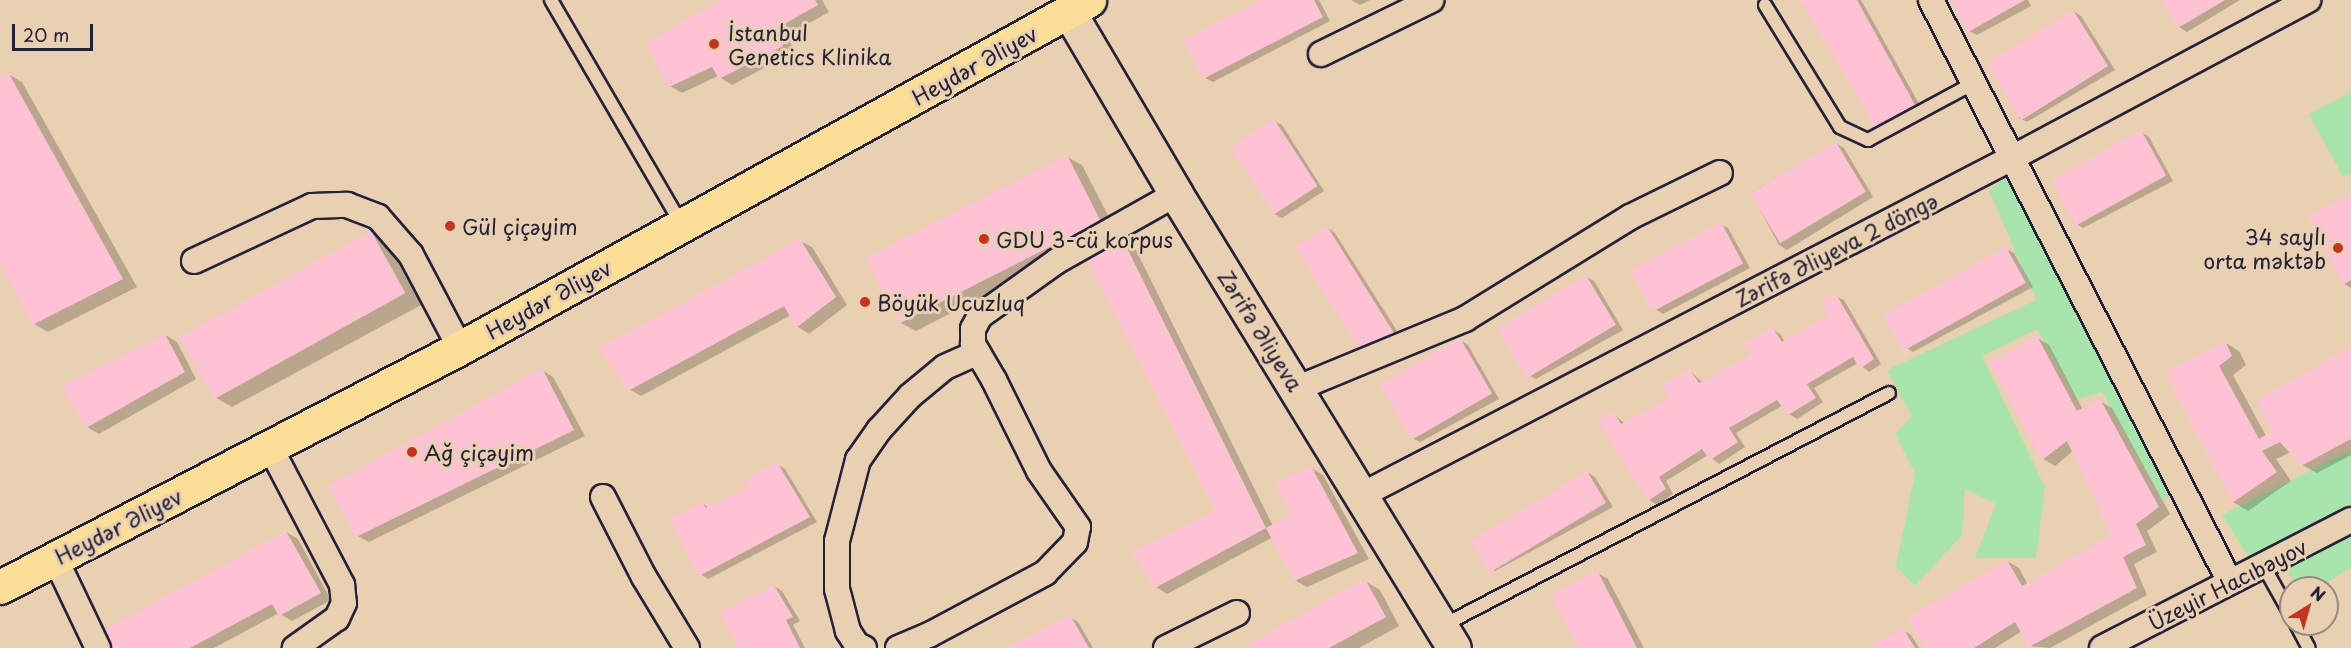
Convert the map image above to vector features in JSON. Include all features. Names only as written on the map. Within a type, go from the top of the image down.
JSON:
[{"type":"main road","name":"Heydər Əliyev","points":[[0,587],[460,348],[1079,6]]},
{"type":"street","points":[[1321,54],[1431,0]]},
{"type":"street","points":[[1931,0],[2230,582]]},
{"type":"street","name":"Zərifə Əliyeva 2 döngə","points":[[1362,495],[2012,158],[2308,0]]},
{"type":"street","name":"Zərifə Əliyeva","points":[[1079,6],[1176,194],[1298,388],[1448,637]]},
{"type":"street","points":[[1298,388],[1465,320],[1630,217],[1720,173]]},
{"type":"street","points":[[898,648],[928,635],[1045,573],[1075,542],[1078,527],[1039,471],[994,380],[972,344],[973,329],[981,316],[1057,261],[1176,194]]},
{"type":"street","points":[[194,261],[312,206],[347,205],[378,217],[411,255],[460,348]]},
{"type":"street","points":[[864,648],[857,645],[848,631],[837,589],[837,541],[858,460],[879,430],[910,396],[945,367],[977,353]]},
{"type":"street","points":[[270,447],[342,585],[344,603],[337,618],[295,648]]},
{"type":"street","points":[[603,497],[644,577],[687,648]]},
{"type":"street","name":"Üzeyir Hacıbəyov","points":[[2102,648],[2351,520]]},
{"type":"street","points":[[55,558],[98,648]]},
{"type":"street","points":[[1167,648],[1237,613]]},
{"type":"lane","points":[[551,0],[682,225]]},
{"type":"lane","points":[[1766,5],[1840,127],[1868,140],[1974,83]]},
{"type":"lane","points":[[1448,637],[1889,393]]},
{"type":"lane","points":[[2263,565],[2279,594]]},
{"type":"green space","points":[[2351,92],[2351,173],[2343,177],[2309,114]]},
{"type":"green space","points":[[2009,175],[2172,489],[2164,503],[2102,392],[2077,399],[2037,329],[1982,356],[2045,487],[2036,558],[1975,558],[1996,504],[1965,489],[1962,535],[1915,586],[1896,566],[1915,473],[1895,434],[1912,416],[1887,370],[2036,300],[1989,190]]},
{"type":"green space","points":[[2351,450],[2351,511],[2252,562],[2222,515]]},
{"type":"green space","points":[[2351,530],[2351,567],[2337,576],[2291,576],[2281,565]]},
{"type":"building","name":"İstanbul Genetics Klinika","points":[[720,0],[815,0],[818,5],[777,28],[783,46],[719,79],[712,67],[669,87],[645,43]]},
{"type":"building","points":[[1260,0],[1314,0],[1323,17],[1203,79],[1183,40]]},
{"type":"building","points":[[1800,0],[1857,0],[1915,105],[1876,128]]},
{"type":"building","points":[[1952,0],[2025,0],[1968,32]]},
{"type":"building","points":[[2161,0],[2225,0],[2178,28]]},
{"type":"building","points":[[2073,10],[2108,66],[2021,120],[1986,64]]},
{"type":"building","points":[[8,72],[123,279],[32,325],[0,264],[0,76]]},
{"type":"building","points":[[1274,119],[1318,186],[1274,214],[1230,147]]},
{"type":"building","points":[[2141,130],[2166,175],[2076,225],[2051,180]]},
{"type":"building","points":[[1836,142],[1866,192],[1780,243],[1750,194]]},
{"type":"building","name":"GDU 3-cü korpus","points":[[1067,155],[1101,221],[899,324],[866,258]]},
{"type":"building","name":"34 saylı orta məktəb","points":[[2351,194],[2351,280],[2343,285],[2308,216]]},
{"type":"building","points":[[1721,222],[1743,263],[1652,312],[1630,270]]},
{"type":"building","points":[[1327,226],[1396,337],[1364,357],[1295,246]]},
{"type":"building","points":[[1118,230],[1266,528],[1155,588],[1131,552],[1215,510],[1082,251]]},
{"type":"building","points":[[371,231],[405,293],[214,399],[179,337]]},
{"type":"building","points":[[800,239],[836,297],[796,328],[784,306],[628,391],[599,348]]},
{"type":"building","points":[[2006,247],[2026,283],[1903,351],[1883,315]]},
{"type":"building","points":[[1586,275],[1616,325],[1527,378],[1497,329]]},
{"type":"building","points":[[1836,294],[1874,359],[1860,369],[1853,357],[1807,384],[1816,398],[1788,415],[1777,400],[1729,428],[1738,442],[1710,460],[1702,449],[1659,477],[1666,489],[1648,501],[1597,420],[1613,411],[1621,424],[1669,399],[1661,384],[1690,370],[1699,383],[1750,355],[1744,343],[1772,327],[1782,342],[1828,316],[1820,302]]},
{"type":"building","points":[[165,334],[185,372],[86,428],[61,386]]},
{"type":"building","points":[[2037,336],[2077,411],[2100,399],[2159,507],[2136,524],[2146,545],[2123,557],[2137,588],[2029,647],[2015,622],[1974,648],[1925,648],[1907,618],[2007,560],[2022,586],[2111,535],[2067,441],[2042,460],[1989,362]]},
{"type":"building","points":[[1460,338],[1492,393],[1411,440],[1379,384]]},
{"type":"building","points":[[2225,341],[2232,356],[2219,366],[2259,439],[2272,431],[2256,401],[2351,346],[2351,439],[2301,466],[2280,442],[2262,451],[2277,472],[2232,503],[2165,372]]},
{"type":"building","points":[[542,368],[574,430],[356,537],[328,486]]},
{"type":"building","points":[[777,462],[810,517],[699,576],[669,519],[702,502],[706,508],[748,486],[744,479]]},
{"type":"building","points":[[1311,466],[1358,553],[1294,581],[1266,528],[1291,514],[1275,483]]},
{"type":"building","points":[[1587,471],[1606,503],[1489,573],[1470,541]]},
{"type":"building","points":[[286,531],[321,593],[279,616],[272,604],[190,648],[113,648],[103,630]]},
{"type":"building","points":[[1597,570],[1637,648],[1578,648],[1551,596]]},
{"type":"building","points":[[1365,579],[1386,617],[1329,648],[1240,648]]},
{"type":"building","points":[[774,585],[793,617],[786,620],[800,648],[739,648],[719,612]]},
{"type":"building","points":[[1070,615],[1089,648],[1006,648]]},
{"type":"building","points":[[1903,628],[1915,648],[1866,648]]},
{"type":"place","name":"İstanbul Genetics Klinika","points":[[714,44]]},
{"type":"place","name":"Gül çiçəyim","points":[[450,226]]},
{"type":"place","name":"GDU 3-cü korpus","points":[[984,239]]},
{"type":"place","name":"34 saylı orta məktəb","points":[[2338,248]]},
{"type":"place","name":"Böyük Ucuzluq","points":[[865,302]]},
{"type":"place","name":"Ağ çiçəyim","points":[[412,452]]}]
